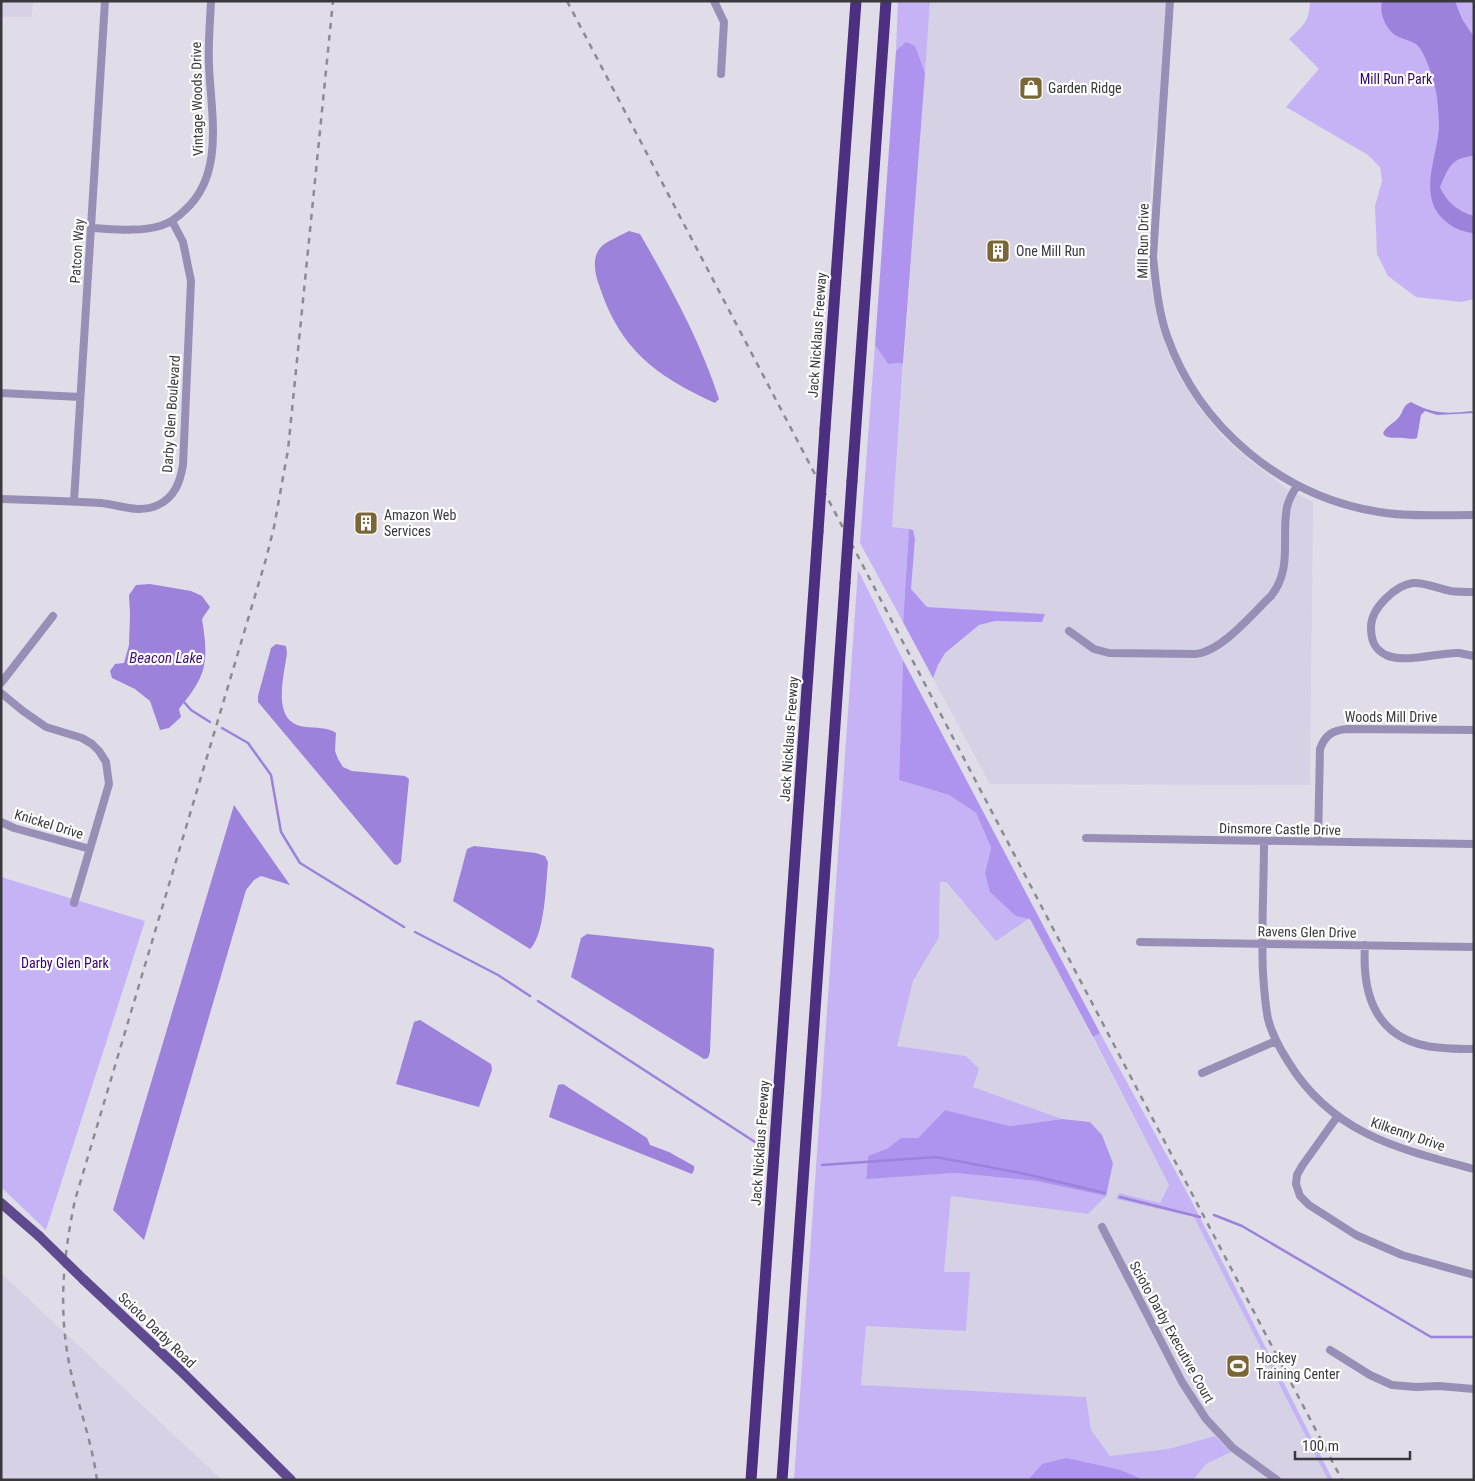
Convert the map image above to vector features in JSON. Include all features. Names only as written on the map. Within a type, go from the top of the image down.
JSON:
[{"type":"highway","name":"Jack Nicklaus Freeway","points":[[751,1480],[856,1]]},
{"type":"highway","points":[[782,1480],[886,1]]},
{"type":"main road","name":"Scioto Darby Road","points":[[1,1203],[39,1236],[180,1370],[291,1480]]},
{"type":"street","name":"Patcon Way","points":[[74,502],[105,1]]},
{"type":"street","name":"Vintage Woods Drive","points":[[92,228],[143,230],[172,221],[191,205],[200,193],[210,169],[213,123],[208,62],[211,1]]},
{"type":"street","points":[[714,1],[724,22],[721,74]]},
{"type":"street","name":"Mill Run Drive","points":[[1170,1],[1153,258],[1156,291],[1162,321],[1176,359],[1189,384],[1226,433],[1244,449],[1297,486],[1338,502],[1378,512],[1474,515]]},
{"type":"street","name":"Darby Glen Boulevard","points":[[1,499],[110,504],[147,509],[166,500],[178,485],[183,465],[192,281],[183,242],[172,221]]},
{"type":"street","points":[[1,393],[80,397]]},
{"type":"street","points":[[1069,632],[1094,648],[1110,653],[1196,654],[1216,648],[1271,596],[1282,580],[1285,561],[1287,508],[1297,486]]},
{"type":"street","points":[[1474,592],[1452,591],[1415,583],[1406,585],[1384,599],[1377,609],[1371,624],[1372,640],[1378,650],[1388,656],[1406,658],[1451,654],[1474,656]]},
{"type":"street","points":[[1,683],[53,616]]},
{"type":"street","points":[[1,693],[23,712],[46,727],[82,738],[92,744],[106,762],[109,784],[74,904]]},
{"type":"street","name":"Woods Mill Drive","points":[[1318,842],[1320,749],[1327,736],[1339,729],[1474,730]]},
{"type":"street","name":"Knickel Drive","points":[[1,822],[14,828],[90,849]]},
{"type":"street","name":"Dinsmore Castle Drive","points":[[1086,838],[1474,844]]},
{"type":"street","name":"Kilkenny Drive","points":[[1264,841],[1262,943],[1265,1002],[1276,1041],[1295,1072],[1310,1092],[1337,1117],[1354,1127],[1390,1144],[1474,1169]]},
{"type":"street","name":"Ravens Glen Drive","points":[[1140,942],[1474,947]]},
{"type":"street","points":[[1365,945],[1364,963],[1367,991],[1372,1004],[1387,1025],[1408,1040],[1426,1046],[1445,1049],[1474,1049]]},
{"type":"street","points":[[1202,1073],[1276,1041]]},
{"type":"street","points":[[1337,1117],[1297,1175],[1296,1184],[1300,1196],[1309,1205],[1364,1240],[1402,1255],[1474,1275]]},
{"type":"street","name":"Scioto Darby Executive Court","points":[[1102,1227],[1182,1382],[1206,1419],[1233,1448],[1277,1480]]},
{"type":"street","points":[[1330,1350],[1370,1375],[1392,1385],[1474,1389]]},
{"type":"shaded area","points":[[1,1],[33,1],[32,17],[1,17]]},
{"type":"shaded area","points":[[930,1],[1170,1],[1163,92],[1152,158],[1148,272],[1157,319],[1169,355],[1180,378],[1198,406],[1221,435],[1250,461],[1293,493],[1313,502],[1310,785],[990,784],[933,678],[945,653],[979,625],[995,621],[1042,622],[1045,614],[927,607],[911,589],[915,539],[892,527]]},
{"type":"shaded area","points":[[906,42],[915,46],[925,73],[903,363],[888,364],[875,345],[896,51]]},
{"type":"shaded area","points":[[909,529],[913,530],[915,539],[911,589],[927,607],[1045,614],[1042,622],[995,621],[979,625],[945,653],[933,678],[903,622]]},
{"type":"shaded area","points":[[903,660],[1100,1033],[1093,1037],[1030,919],[1016,916],[990,892],[985,873],[991,848],[976,813],[949,795],[899,780]]},
{"type":"shaded area","points":[[940,882],[945,882],[996,941],[1030,918],[1169,1185],[1160,1203],[1119,1193],[1117,1199],[1194,1217],[1328,1480],[1193,1480],[1206,1464],[1231,1452],[1215,1436],[1168,1449],[1110,1457],[1091,1430],[1086,1397],[861,1385],[866,1326],[970,1272],[944,1272],[951,1196],[1088,1214],[1106,1196],[1113,1163],[1102,1135],[1090,1122],[1062,1119],[973,1087],[966,1056],[897,1046],[913,981],[939,937]]},
{"type":"shaded area","points":[[945,1110],[1010,1126],[1062,1119],[1090,1122],[1102,1135],[1113,1163],[1106,1196],[1036,1181],[955,1173],[866,1179],[868,1156],[888,1148],[901,1138],[918,1138]]},
{"type":"shaded area","points":[[1,1273],[222,1480],[1,1480]]},
{"type":"shaded area","points":[[1066,1458],[1121,1470],[1144,1480],[1028,1480],[1042,1464]]},
{"type":"green space","points":[[898,1],[930,1],[925,73],[914,46],[896,51]]},
{"type":"green space","name":"Mill Run Park","points":[[1310,1],[1474,1],[1474,299],[1461,302],[1416,297],[1388,276],[1377,254],[1375,206],[1382,181],[1380,167],[1368,155],[1286,107],[1319,69],[1289,39],[1305,23],[1309,14]]},
{"type":"green space","points":[[875,345],[888,364],[903,363],[892,527],[909,529],[903,622],[860,543]]},
{"type":"green space","points":[[858,570],[903,660],[899,780],[949,795],[976,813],[991,848],[985,873],[1016,916],[1030,918],[996,941],[946,882],[940,882],[939,937],[913,981],[897,1046],[966,1056],[979,1069],[973,1087],[1062,1119],[1010,1126],[945,1110],[918,1138],[901,1138],[888,1148],[868,1156],[866,1178],[955,1173],[1036,1181],[1106,1196],[1088,1214],[951,1196],[944,1272],[970,1272],[966,1331],[866,1326],[861,1385],[1086,1397],[1091,1430],[1110,1456],[1168,1449],[1215,1436],[1231,1452],[1206,1464],[1193,1480],[1144,1480],[1121,1470],[1042,1464],[1028,1480],[794,1480]]},
{"type":"green space","name":"Darby Glen Park","points":[[1,877],[145,921],[46,1230],[1,1187]]},
{"type":"green space","points":[[1100,1033],[1189,1196],[1333,1480],[1328,1480],[1194,1217],[1116,1199],[1119,1193],[1160,1203],[1169,1185],[1093,1037]]},
{"type":"water","points":[[1382,1],[1455,1],[1462,19],[1474,37],[1474,156],[1460,159],[1451,165],[1440,187],[1454,206],[1474,216],[1474,233],[1465,232],[1446,222],[1436,209],[1432,199],[1431,175],[1439,128],[1437,97],[1434,84],[1427,61],[1420,48],[1416,44],[1400,38],[1391,32],[1382,15]]},
{"type":"water","points":[[629,231],[640,234],[684,315],[703,356],[719,399],[715,403],[675,382],[643,358],[629,344],[608,308],[596,276],[596,255],[602,246]]},
{"type":"water","points":[[1411,402],[1433,411],[1455,413],[1471,411],[1474,413],[1437,415],[1425,411],[1421,415],[1417,438],[1392,438],[1385,436],[1383,433],[1385,430]]},
{"type":"water","name":"Beacon Lake","points":[[150,584],[191,591],[202,596],[210,607],[202,619],[205,658],[202,673],[195,687],[179,709],[181,717],[169,728],[160,730],[150,701],[135,689],[112,678],[110,671],[115,664],[124,663],[129,645],[129,595],[136,585]]},
{"type":"water","points":[[276,644],[286,646],[287,653],[282,698],[283,709],[287,718],[295,724],[325,729],[336,733],[335,751],[343,767],[352,771],[405,776],[409,779],[401,862],[397,865],[394,864],[258,702],[271,648]]},
{"type":"water","points":[[234,805],[290,885],[261,876],[254,880],[246,890],[144,1240],[113,1210]]},
{"type":"water","points":[[474,846],[536,853],[545,856],[548,862],[542,921],[535,942],[530,949],[453,901],[467,849]]},
{"type":"water","points":[[587,934],[710,947],[714,949],[710,1052],[708,1058],[704,1059],[571,977],[581,938]]},
{"type":"water","points":[[420,1020],[491,1064],[492,1070],[479,1107],[396,1084],[414,1022]]},
{"type":"water","points":[[563,1084],[647,1138],[650,1145],[669,1152],[694,1166],[692,1174],[549,1117],[558,1085]]},
{"type":"waterway","points":[[184,702],[191,710],[210,722]]},
{"type":"waterway","points":[[222,728],[248,743],[271,775],[281,832],[300,863],[404,927]]},
{"type":"waterway","points":[[415,932],[498,975],[530,996]]},
{"type":"waterway","points":[[538,1001],[755,1142]]},
{"type":"waterway","points":[[822,1165],[936,1157],[1021,1173],[1105,1193]]},
{"type":"waterway","points":[[1120,1197],[1200,1217]]},
{"type":"waterway","points":[[1214,1215],[1242,1226],[1431,1337],[1474,1337]]},
{"type":"railway","points":[[97,1480],[66,1346],[63,1304],[67,1242],[75,1200],[274,527],[288,450],[333,1]]},
{"type":"railway","points":[[567,1],[1342,1480]]},
{"type":"place","name":"Garden Ridge","points":[[1031,88]]},
{"type":"place","name":"One Mill Run","points":[[998,251]]},
{"type":"place","name":"Amazon Web Services","points":[[366,523]]},
{"type":"place","name":"Hockey Training Center","points":[[1238,1366]]}]
